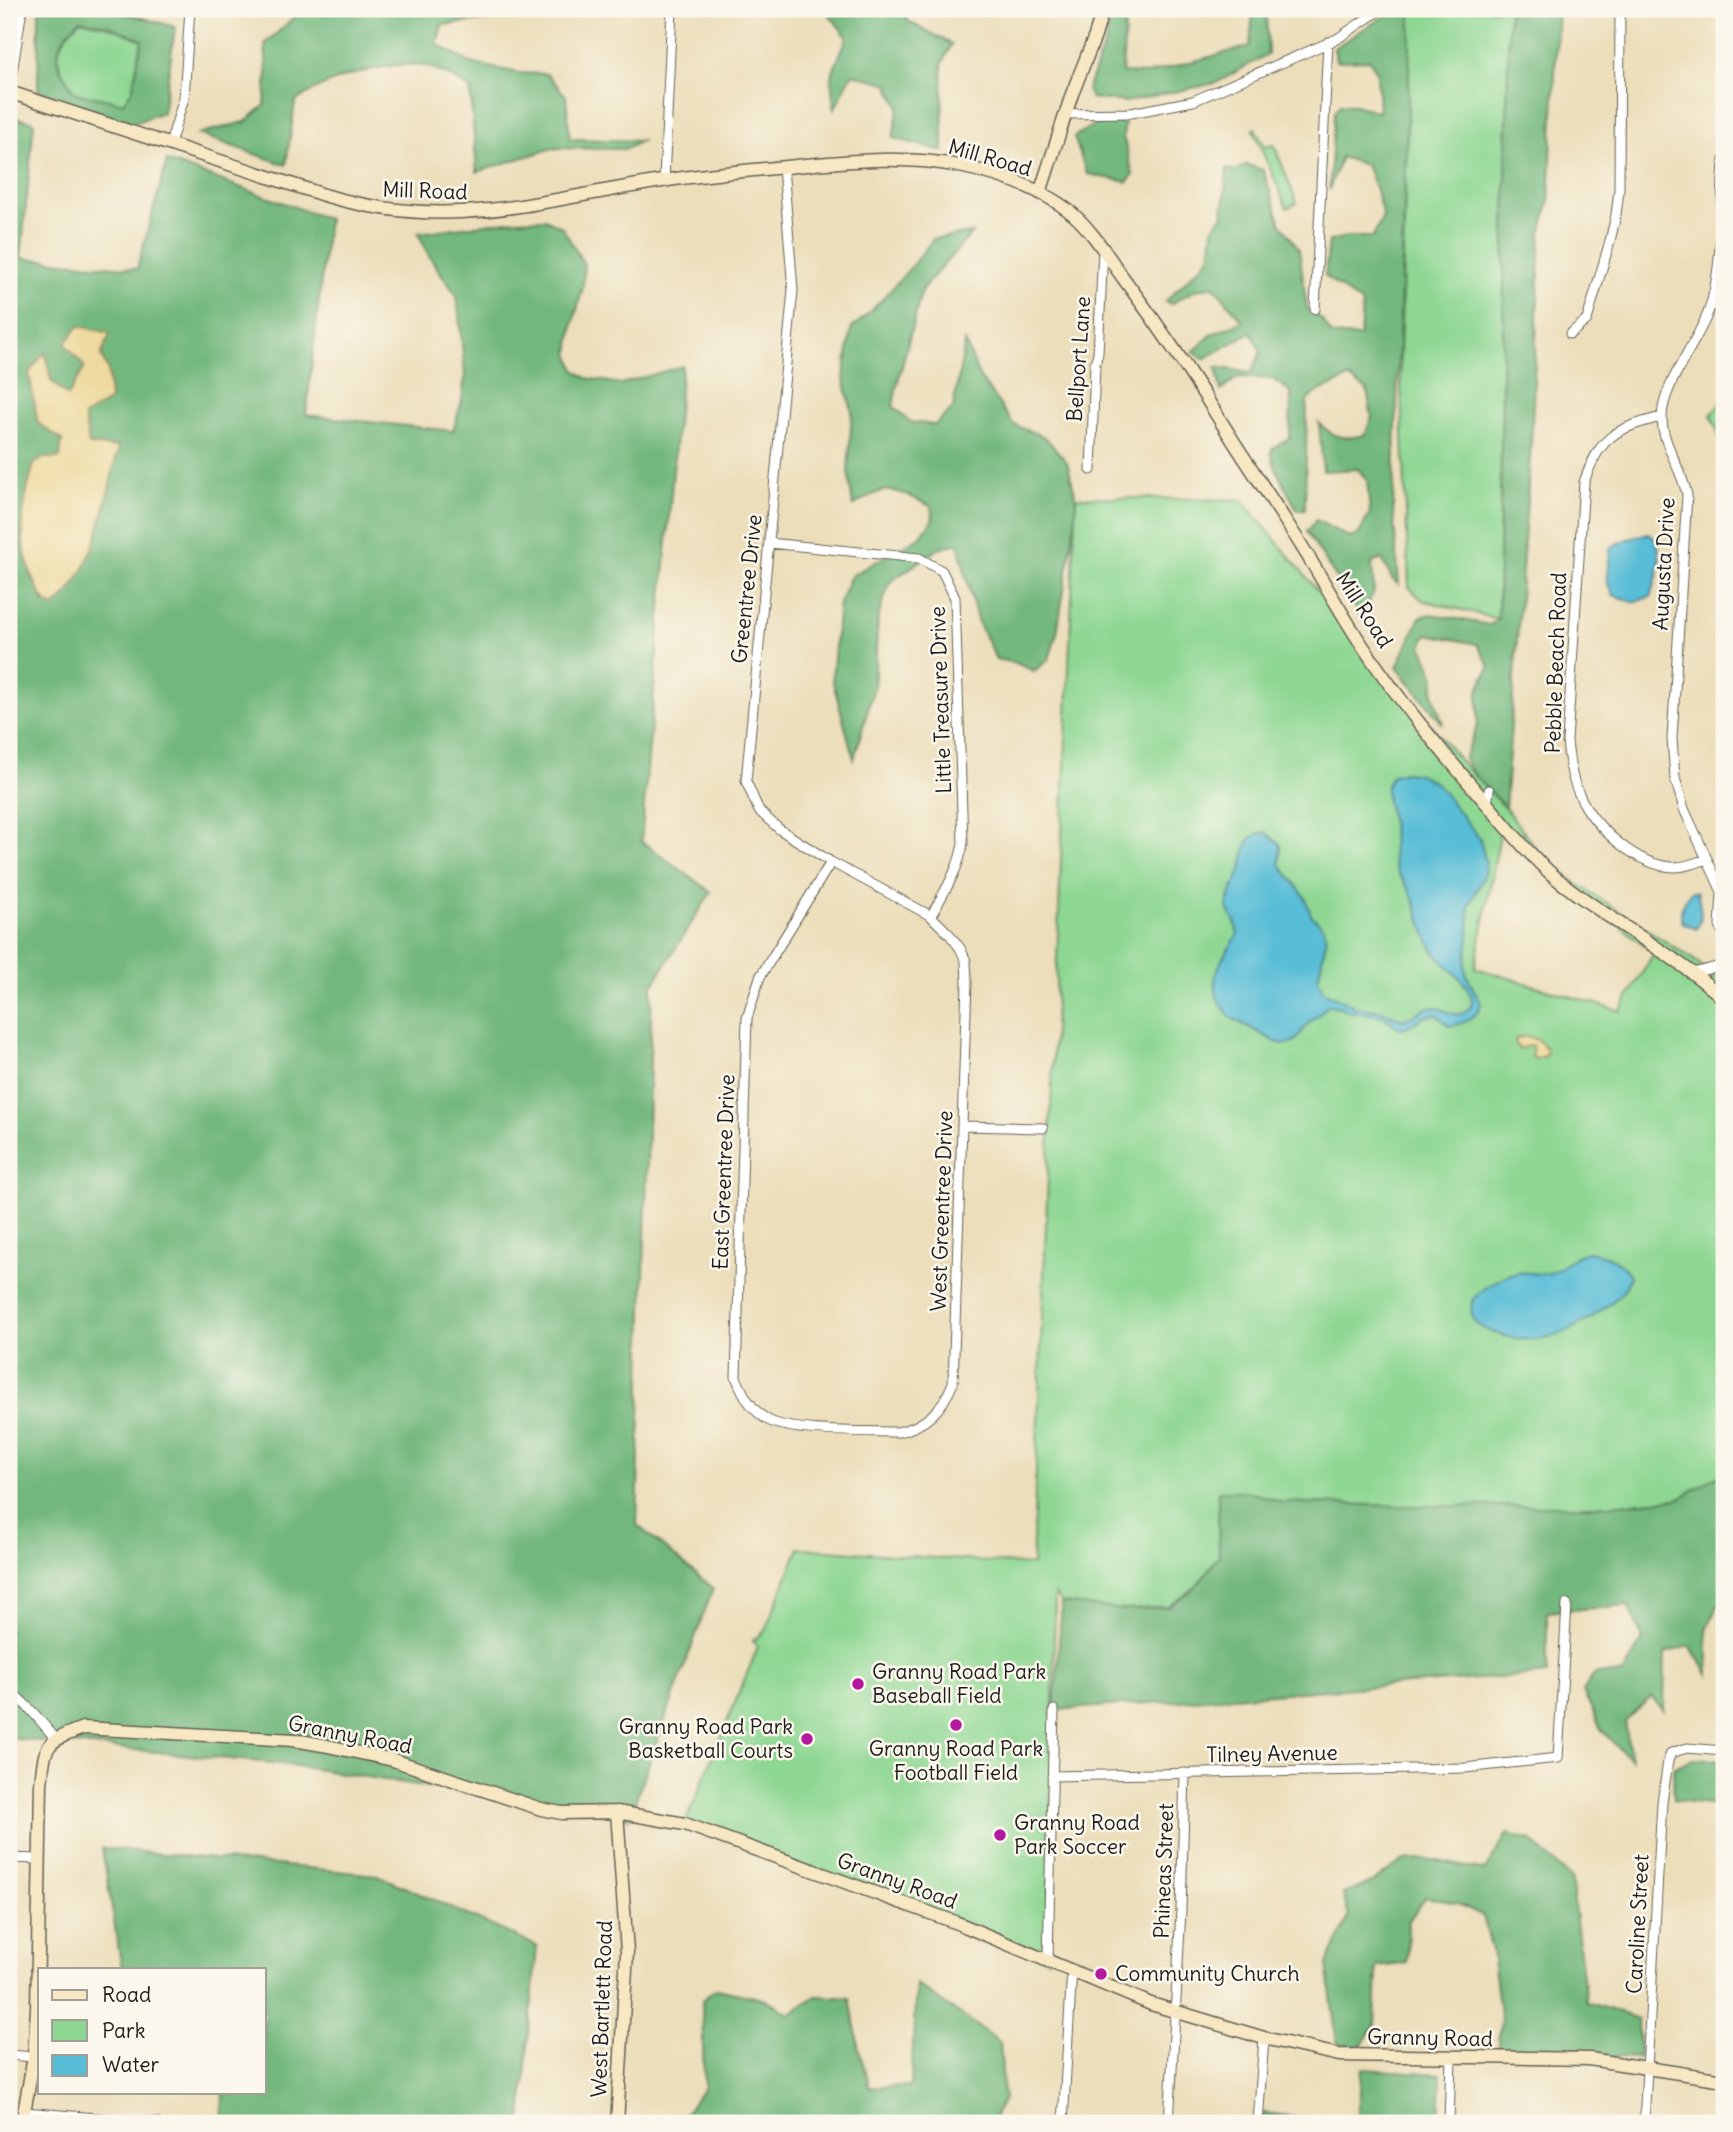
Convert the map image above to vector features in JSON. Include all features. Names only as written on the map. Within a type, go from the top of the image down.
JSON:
[{"type":"street","points":[[9,92],[22,9]]},
{"type":"street","points":[[170,144],[184,98],[190,9]]},
{"type":"street","points":[[664,180],[672,9]]},
{"type":"street","points":[[1040,193],[1103,9]]},
{"type":"street","points":[[1065,114],[1131,113],[1193,101],[1328,42],[1381,9]]},
{"type":"street","points":[[1570,334],[1587,320],[1616,215],[1619,190],[1620,9]]},
{"type":"street","points":[[1723,9],[1724,29]]},
{"type":"street","points":[[1315,309],[1328,42]]},
{"type":"street","name":"Mill Road","points":[[9,92],[347,202],[398,212],[449,214],[491,211],[664,180],[877,159],[946,164],[983,172],[1040,193],[1077,218],[1165,334],[1298,540],[1362,645],[1424,730],[1539,863],[1568,888],[1693,973],[1720,995]]},
{"type":"street","points":[[1661,417],[1670,385],[1710,310],[1716,280],[1723,208],[1724,160]]},
{"type":"street","name":"Greentree Drive","points":[[782,167],[793,290],[746,781],[759,811],[769,822],[831,862],[931,916]]},
{"type":"street","name":"Bellport Lane","points":[[1091,470],[1103,250]]},
{"type":"street","name":"Augusta Drive","points":[[1661,417],[1665,437],[1684,477],[1687,495],[1672,739],[1675,778],[1684,809],[1723,895],[1720,926],[1724,934]]},
{"type":"street","name":"Pebble Beach Road","points":[[1661,417],[1627,426],[1607,439],[1593,456],[1584,482],[1567,741],[1570,768],[1579,795],[1597,822],[1620,845],[1650,861],[1672,867],[1706,859]]},
{"type":"street","name":"Little Treasure Drive","points":[[769,543],[919,558],[942,571],[952,590],[957,609],[963,842],[961,858],[931,916]]},
{"type":"street","points":[[1487,804],[1489,790]]},
{"type":"street","name":"East Greentree Drive","points":[[831,862],[760,977],[747,1018],[735,1367],[736,1377],[747,1401],[767,1420],[790,1427],[839,1430]]},
{"type":"street","name":"West Greentree Drive","points":[[839,1430],[898,1432],[911,1429],[929,1420],[940,1407],[953,1383],[966,961],[950,934],[931,916]]},
{"type":"street","points":[[1693,973],[1724,965]]},
{"type":"street","points":[[1720,995],[1724,977]]},
{"type":"street","points":[[962,1126],[1043,1128]]},
{"type":"street","name":"Tilney Avenue","points":[[1052,1776],[1465,1768],[1558,1758],[1567,1604]]},
{"type":"street","points":[[9,1689],[55,1738],[44,1757],[41,1784],[38,1968]]},
{"type":"street","points":[[1048,1959],[1054,1710]]},
{"type":"street","name":"Granny Road","points":[[55,1738],[83,1728],[294,1740],[393,1760],[541,1809],[561,1813],[617,1812],[685,1824],[894,1899],[1175,2012],[1264,2038],[1339,2055],[1589,2059],[1724,2080]]},
{"type":"street","name":"Caroline Street","points":[[1644,2123],[1664,1782],[1668,1761],[1671,1753],[1687,1748],[1724,1751]]},
{"type":"street","name":"Phineas Street","points":[[1169,2123],[1181,1910],[1185,1773]]},
{"type":"street","name":"West Bartlett Road","points":[[617,1812],[627,1952],[617,2123]]},
{"type":"street","points":[[9,1858],[39,1858]]},
{"type":"street","points":[[1063,2123],[1072,1969]]},
{"type":"street","points":[[38,1992],[34,2057],[23,2118],[157,2123]]},
{"type":"street","points":[[1258,2123],[1264,2038]]},
{"type":"street","points":[[9,2055],[34,2057]]},
{"type":"street","points":[[1449,2123],[1451,2058]]},
{"type":"green space","points":[[39,9],[111,9],[175,27],[163,112],[132,124],[38,90]],"holes":[[[80,20],[108,26],[142,40],[132,91],[123,103],[75,93],[59,63],[60,47]]]},
{"type":"green space","points":[[336,9],[462,9],[526,16],[442,25],[437,44],[470,63],[519,73],[547,74],[566,96],[570,139],[641,141],[626,149],[553,148],[477,172],[470,88],[437,70],[411,65],[376,69],[339,79],[295,102],[286,165],[198,134],[245,122],[265,105],[265,44],[299,13]]},
{"type":"green space","points":[[825,9],[902,9],[909,22],[952,44],[942,64],[943,151],[893,138],[899,106],[887,83],[852,74],[834,110],[831,77],[847,37]]},
{"type":"green space","points":[[1111,9],[1126,9],[1122,73],[1147,74],[1250,46],[1253,9],[1266,9],[1268,54],[1216,83],[1125,102],[1091,98],[1087,90],[1106,40]]},
{"type":"green space","points":[[1395,9],[1409,9],[1411,14],[1393,508],[1399,585],[1392,579],[1382,559],[1372,563],[1374,592],[1361,617],[1307,532],[1316,520],[1350,538],[1359,534],[1370,513],[1367,480],[1358,469],[1323,471],[1319,423],[1339,436],[1365,435],[1372,417],[1367,390],[1349,378],[1319,391],[1307,401],[1305,509],[1297,510],[1278,473],[1271,450],[1290,437],[1291,392],[1272,379],[1238,377],[1221,391],[1216,367],[1251,373],[1261,352],[1251,332],[1204,359],[1193,352],[1212,334],[1243,321],[1214,286],[1195,290],[1171,304],[1165,302],[1210,257],[1213,228],[1223,214],[1227,169],[1236,171],[1246,164],[1263,170],[1281,224],[1299,249],[1307,308],[1322,320],[1332,335],[1360,337],[1362,304],[1325,276],[1329,241],[1347,237],[1373,237],[1383,217],[1366,165],[1341,157],[1329,190],[1335,111],[1341,104],[1379,112],[1377,74],[1370,60],[1336,61],[1334,48]]},
{"type":"green space","points":[[1411,9],[1509,9],[1498,619],[1422,600],[1409,587],[1400,358]]},
{"type":"green space","points":[[1509,9],[1558,9],[1549,202],[1541,234],[1531,444],[1505,808],[1476,777],[1464,759],[1478,724],[1478,690],[1490,666],[1477,644],[1427,634],[1422,647],[1435,676],[1433,693],[1443,724],[1397,667],[1420,617],[1431,614],[1490,625],[1498,619]]},
{"type":"green space","points":[[80,20],[108,26],[142,40],[132,91],[123,103],[75,93],[62,72],[58,55],[60,47]]},
{"type":"green space","points":[[9,116],[34,122],[21,258],[137,269],[167,161],[328,219],[306,415],[453,431],[462,400],[465,373],[457,296],[429,256],[418,233],[515,220],[545,219],[562,227],[584,264],[583,287],[573,324],[569,353],[575,370],[587,378],[621,384],[682,366],[641,841],[711,892],[652,986],[637,1525],[713,1588],[629,1818],[283,1764],[9,1738]],"holes":[[[45,352],[51,381],[68,396],[85,367],[100,356],[108,370],[83,416],[89,445],[118,447],[97,537],[44,602],[30,572],[20,538],[44,458],[60,458],[62,440],[38,423]]]},
{"type":"green space","points":[[1125,121],[1123,136],[1133,175],[1127,182],[1087,174],[1074,137],[1095,124]]},
{"type":"green space","points":[[1255,128],[1265,147],[1274,145],[1297,203],[1287,208],[1253,130]]},
{"type":"green space","points":[[972,233],[922,289],[893,406],[910,422],[935,425],[953,408],[965,341],[979,376],[1014,425],[1045,437],[1067,462],[1076,497],[1075,522],[1057,633],[1049,659],[1034,671],[1016,663],[996,659],[977,620],[958,543],[938,549],[890,582],[878,616],[874,687],[854,759],[832,679],[839,603],[851,576],[921,536],[933,519],[931,506],[900,492],[875,493],[853,506],[848,471],[852,412],[844,378],[851,329],[894,286],[933,239]]},
{"type":"green space","points":[[1724,398],[1724,448],[1711,415]]},
{"type":"green space","points":[[1076,497],[1242,500],[1542,855],[1573,881],[1694,960],[1724,984],[1724,1472],[1678,1499],[1597,1506],[1398,1506],[1280,1502],[1246,1491],[1218,1492],[1219,1556],[1196,1587],[1168,1607],[1125,1610],[1062,1603],[1055,1594],[1048,1959],[685,1824],[758,1647],[752,1641],[765,1631],[799,1548],[1032,1565]],"holes":[[[1501,829],[1654,953],[1620,1011],[1475,968]]]},
{"type":"green space","points":[[1724,1472],[1724,1606],[1717,1606],[1707,1630],[1709,1675],[1690,1646],[1665,1653],[1664,1711],[1651,1697],[1625,1722],[1631,1760],[1602,1731],[1583,1691],[1595,1673],[1623,1674],[1643,1639],[1628,1605],[1547,1612],[1547,1674],[1054,1710],[1062,1603],[1125,1610],[1169,1607],[1196,1587],[1219,1556],[1218,1491],[1246,1491],[1280,1502],[1398,1506],[1597,1506],[1678,1499]]},
{"type":"green space","points":[[1692,1759],[1724,1760],[1724,1810],[1711,1804],[1674,1800],[1673,1768]]},
{"type":"green space","points":[[1507,1834],[1530,1840],[1571,1878],[1586,2002],[1638,2019],[1639,2058],[1497,2050],[1501,2021],[1492,1950],[1483,1916],[1457,1903],[1425,1897],[1408,1922],[1407,1963],[1377,1967],[1375,2025],[1360,2047],[1337,2044],[1327,1964],[1349,1917],[1343,1894],[1371,1883],[1404,1860],[1434,1860],[1485,1871]]},
{"type":"green space","points":[[102,1848],[377,1875],[537,1946],[521,2123],[222,2123],[223,2094],[266,2094],[266,1968],[122,1968]]},
{"type":"green space","points":[[916,1984],[1000,2042],[1004,2098],[991,2123],[684,2123],[681,2119],[704,2087],[702,2000],[716,1989],[764,1999],[790,2014],[816,1996],[850,1998],[869,2087],[911,2086]]},
{"type":"green space","points":[[1362,2069],[1441,2074],[1439,2123],[1357,2123]]},
{"type":"green space","points":[[1263,2113],[1354,2123],[1263,2123]]},
{"type":"sand","points":[[79,326],[110,333],[101,356],[108,370],[110,400],[84,416],[89,445],[119,447],[104,511],[90,554],[81,574],[54,607],[42,597],[29,567],[22,523],[34,464],[44,458],[60,458],[62,440],[38,423],[29,373],[45,352],[51,381],[68,396],[85,367],[65,344]]},
{"type":"sand","points":[[1517,1038],[1534,1038],[1545,1047],[1545,1056],[1536,1059],[1532,1057],[1532,1045],[1519,1049],[1515,1042]]},
{"type":"water","points":[[1648,533],[1654,538],[1659,554],[1658,572],[1651,597],[1633,602],[1613,595],[1607,582],[1610,548]]},
{"type":"water","points":[[1405,772],[1419,774],[1437,784],[1480,839],[1486,863],[1483,878],[1469,906],[1465,966],[1466,974],[1481,1004],[1476,1013],[1464,1022],[1449,1026],[1436,1014],[1426,1016],[1404,1028],[1398,1027],[1383,1016],[1347,1011],[1329,1005],[1309,1023],[1295,1041],[1288,1044],[1278,1043],[1230,1017],[1217,998],[1215,978],[1222,959],[1238,935],[1227,907],[1250,839],[1265,832],[1281,845],[1280,864],[1305,897],[1311,915],[1324,928],[1326,940],[1318,979],[1323,991],[1354,1007],[1383,1011],[1403,1020],[1433,1007],[1456,1014],[1463,1013],[1470,1007],[1472,999],[1468,989],[1434,951],[1412,896],[1394,864],[1386,789],[1393,775]]},
{"type":"water","points":[[1692,891],[1697,892],[1700,907],[1701,917],[1696,929],[1683,923],[1681,915],[1684,902]]},
{"type":"water","points":[[1588,1252],[1612,1259],[1630,1276],[1619,1296],[1585,1322],[1559,1334],[1532,1339],[1500,1335],[1475,1323],[1471,1310],[1473,1300],[1486,1288],[1513,1274],[1550,1273]]},
{"type":"place","name":"Granny Road Park Baseball Field","points":[[858,1684]]},
{"type":"place","name":"Granny Road Park Football Field","points":[[956,1725]]},
{"type":"place","name":"Granny Road Park Basketball Courts","points":[[807,1739]]},
{"type":"place","name":"Granny Road Park Soccer","points":[[1000,1835]]},
{"type":"place","name":"Community Church","points":[[1101,1974]]}]
